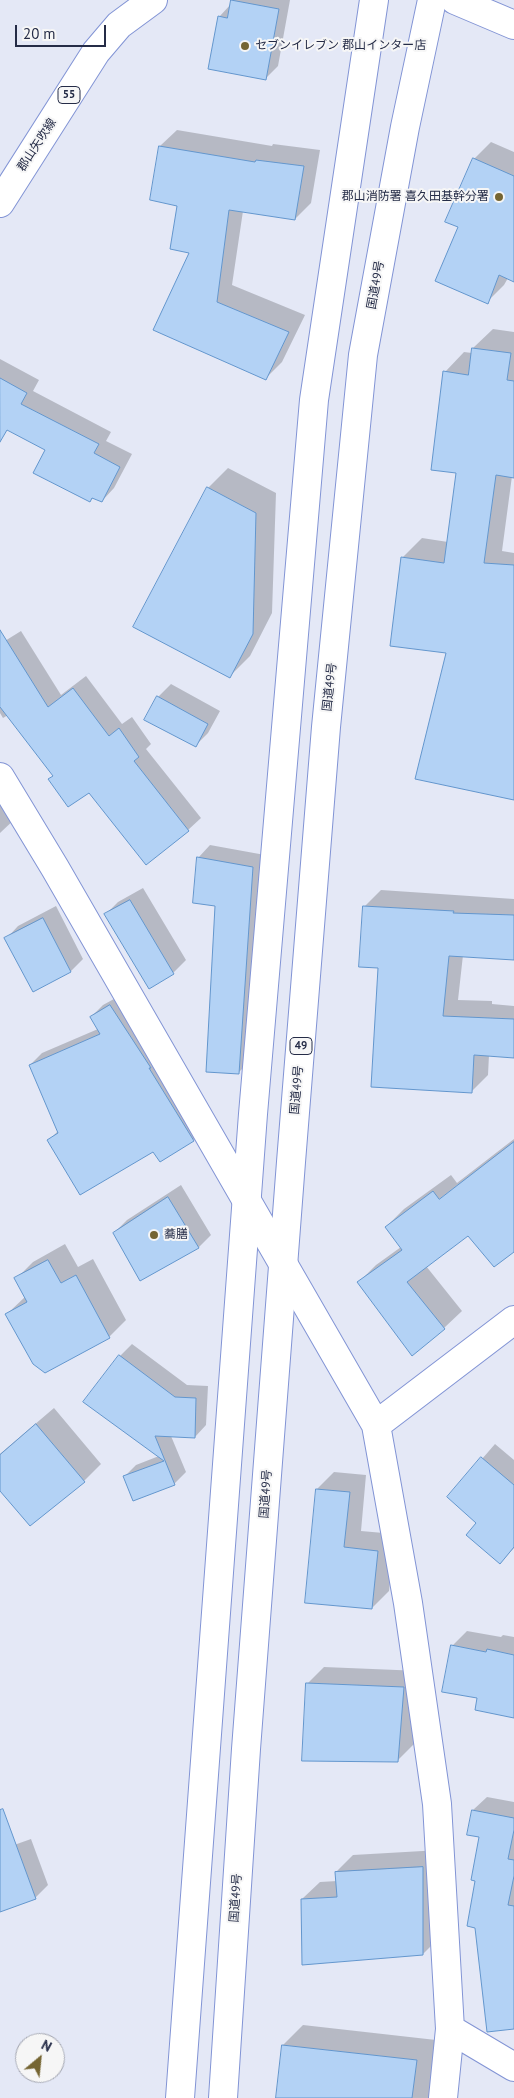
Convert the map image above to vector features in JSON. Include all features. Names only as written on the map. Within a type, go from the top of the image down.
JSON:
[{"type":"main road","name":"郡山矢吹線","points":[[0,202],[96,52],[119,25],[153,0]]},
{"type":"main road","points":[[180,2098],[247,1200],[314,400],[374,0]]},
{"type":"main road","name":"国道49号","points":[[223,2098],[246,1749],[326,727],[363,355],[404,127],[432,0]]},
{"type":"main road","points":[[455,0],[514,25]]},
{"type":"main road","points":[[0,778],[55,868],[376,1425],[408,1603],[437,1804],[450,2029],[443,2098]]},
{"type":"main road","points":[[376,1425],[514,1320]]},
{"type":"main road","points":[[450,2029],[514,2067]]},
{"type":"building","points":[[231,0],[279,9],[266,80],[208,69],[218,16],[227,18]]},
{"type":"building","points":[[159,146],[255,162],[256,160],[304,166],[295,220],[229,210],[217,302],[289,332],[266,380],[153,330],[189,253],[170,249],[177,206],[150,200]]},
{"type":"building","points":[[473,158],[514,176],[514,282],[499,275],[488,304],[435,281],[458,227],[445,222]]},
{"type":"building","points":[[472,348],[511,353],[507,380],[514,381],[514,478],[496,475],[484,563],[514,565],[514,800],[415,779],[446,653],[390,646],[401,557],[444,563],[456,473],[431,470],[443,371],[468,375]]},
{"type":"building","points":[[0,378],[27,393],[21,404],[99,444],[94,453],[120,467],[102,502],[92,498],[90,502],[33,473],[45,450],[7,430],[0,442]]},
{"type":"building","points":[[207,487],[256,513],[253,634],[230,678],[133,627]]},
{"type":"building","points":[[0,630],[48,707],[73,688],[109,736],[119,728],[139,757],[134,761],[189,831],[146,865],[89,793],[68,807],[48,779],[53,776],[0,707]]},
{"type":"building","points":[[157,696],[208,724],[196,747],[144,720]]},
{"type":"building","points":[[197,857],[253,867],[239,1074],[206,1072],[215,906],[193,903]]},
{"type":"building","points":[[130,900],[174,974],[149,989],[104,914]]},
{"type":"building","points":[[363,906],[454,911],[453,913],[514,915],[514,960],[449,956],[443,1016],[514,1019],[514,1058],[474,1055],[472,1093],[371,1087],[378,968],[359,967]]},
{"type":"building","points":[[43,918],[71,972],[33,992],[4,938]]},
{"type":"building","points":[[110,1005],[151,1068],[149,1068],[194,1141],[160,1162],[153,1152],[80,1195],[47,1140],[58,1133],[29,1065],[100,1034],[90,1017]]},
{"type":"building","points":[[514,1142],[514,1252],[494,1267],[468,1236],[407,1282],[445,1329],[412,1356],[357,1282],[402,1250],[385,1227],[433,1191],[439,1199]]},
{"type":"building","points":[[168,1197],[199,1248],[140,1281],[113,1233]]},
{"type":"building","points":[[48,1260],[61,1283],[76,1275],[110,1338],[45,1373],[33,1364],[5,1314],[27,1302],[14,1278]]},
{"type":"building","points":[[119,1355],[175,1397],[196,1398],[195,1438],[155,1436],[175,1485],[133,1501],[123,1476],[164,1461],[83,1402]]},
{"type":"building","points":[[36,1424],[85,1482],[30,1526],[0,1491],[0,1455]]},
{"type":"building","points":[[481,1457],[514,1485],[514,1547],[500,1564],[466,1535],[476,1523],[447,1497]]},
{"type":"building","points":[[316,1489],[350,1492],[344,1547],[378,1551],[372,1609],[305,1603]]},
{"type":"building","points":[[451,1645],[486,1652],[487,1649],[514,1655],[514,1718],[475,1710],[477,1698],[442,1692]]},
{"type":"building","points":[[306,1683],[404,1687],[398,1762],[302,1761]]},
{"type":"building","points":[[3,1809],[36,1899],[0,1912],[0,1810]]},
{"type":"building","points":[[472,1810],[514,1818],[514,1830],[508,1859],[514,1860],[514,1876],[508,1905],[514,1906],[514,2029],[487,2032],[475,1928],[467,1926],[475,1881],[471,1880],[479,1837],[467,1835]]},
{"type":"building","points":[[423,1867],[423,1955],[302,1965],[301,1899],[337,1897],[335,1872]]},
{"type":"building","points":[[282,2045],[417,2060],[412,2098],[276,2098]]},
{"type":"place","name":"セブンイレブン 郡山インター店","points":[[245,46]]},
{"type":"place","name":"郡山消防署 喜久田基幹分署","points":[[499,197]]},
{"type":"place","name":"蕎膳","points":[[154,1235]]}]
